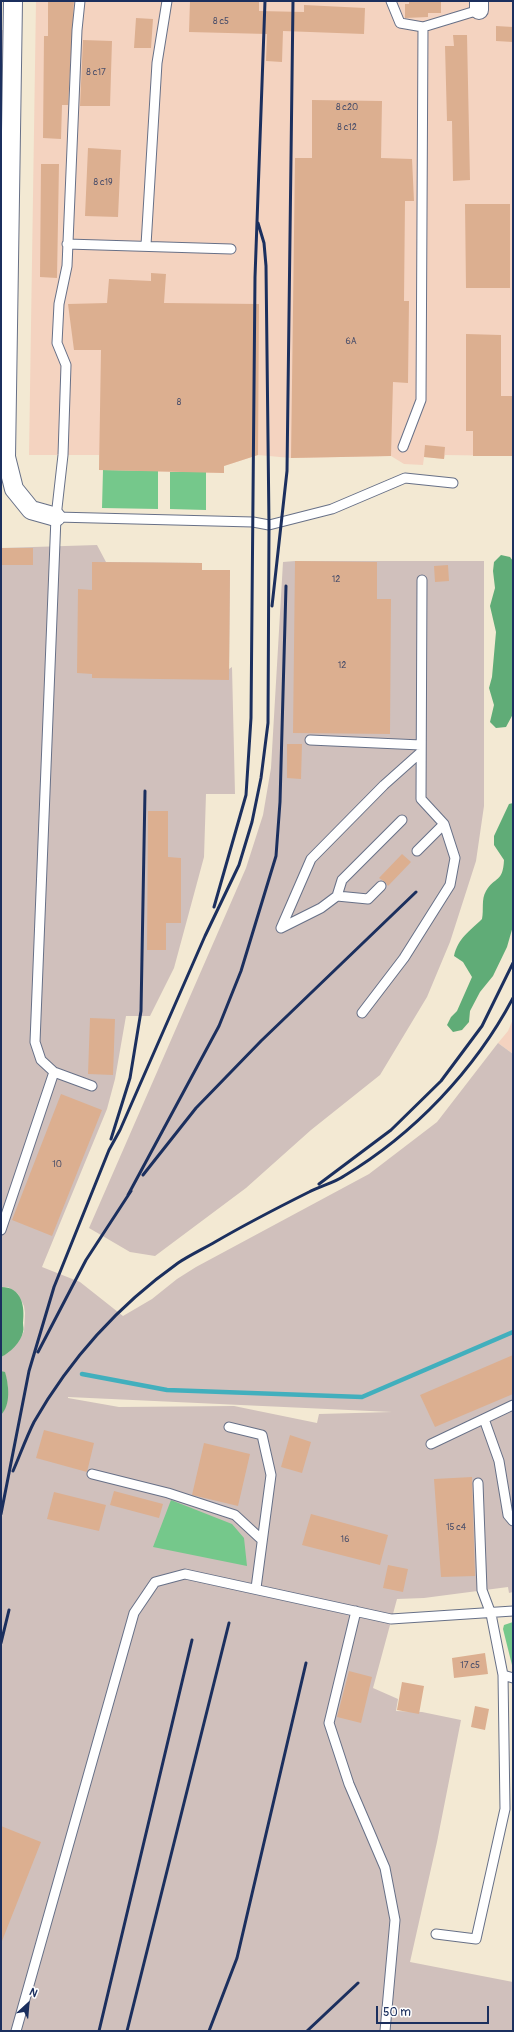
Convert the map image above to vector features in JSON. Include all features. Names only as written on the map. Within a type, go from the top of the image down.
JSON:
[{"type":"street","points":[[13,1],[4,442],[6,458],[14,489],[31,510],[56,517]]},
{"type":"lane","points":[[80,1],[76,30],[67,266],[58,304],[58,343],[66,365],[63,455],[56,517],[35,1042],[41,1060],[54,1072],[92,1086]]},
{"type":"lane","points":[[146,245],[157,63],[166,1]]},
{"type":"lane","points":[[391,1],[400,23],[423,27],[479,5]]},
{"type":"lane","points":[[403,448],[421,400],[423,27]]},
{"type":"lane","points":[[67,244],[146,245],[231,249]]},
{"type":"lane","points":[[56,517],[253,522],[269,524],[332,508],[405,478],[453,483]]},
{"type":"lane","points":[[362,1013],[404,958],[450,885],[455,858],[444,824],[421,799],[422,580]]},
{"type":"lane","points":[[310,740],[421,748]]},
{"type":"lane","points":[[402,820],[342,880],[337,896],[321,908],[281,928],[311,859],[421,748]]},
{"type":"lane","points":[[417,851],[444,824]]},
{"type":"lane","points":[[337,896],[368,899],[381,886]]},
{"type":"lane","points":[[1,1230],[54,1072]]},
{"type":"lane","points":[[431,1444],[513,1405]]},
{"type":"lane","points":[[484,1419],[499,1461],[508,1515],[513,1521]]},
{"type":"lane","points":[[228,1427],[262,1435],[271,1475],[256,1588]]},
{"type":"lane","points":[[92,1474],[168,1493],[235,1515],[262,1540]]},
{"type":"lane","points":[[436,1934],[476,1940],[504,1809],[503,1675],[491,1614],[482,1590],[478,1483]]},
{"type":"lane","points":[[16,2031],[134,1614],[155,1582],[185,1574],[256,1588],[391,1619],[491,1614],[513,1611]]},
{"type":"lane","points":[[356,1611],[329,1723],[349,1784],[385,1868],[395,1920],[385,2031]]},
{"type":"lane","points":[[503,1675],[513,1678]]},
{"type":"shaded area","points":[[36,1],[513,1],[513,456],[445,455],[444,459],[424,457],[423,465],[404,464],[391,456],[291,458],[258,455],[224,466],[224,473],[99,470],[99,455],[29,455]]},
{"type":"shaded area","points":[[5,25],[1,249],[3,132],[1,131],[1,30],[3,30]]},
{"type":"shaded area","points":[[97,545],[106,562],[202,563],[202,570],[230,570],[229,669],[232,667],[235,794],[206,794],[204,857],[174,968],[150,1016],[126,1016],[115,1079],[107,1109],[42,1267],[80,1282],[123,1316],[152,1299],[177,1279],[196,1267],[369,1174],[437,1122],[498,1043],[513,1054],[513,1592],[509,1593],[508,1587],[424,1598],[397,1599],[373,1688],[398,1699],[396,1711],[422,1712],[461,1720],[437,1842],[410,1962],[513,1982],[513,2031],[1,2031],[1,1415],[6,1406],[8,1386],[5,1373],[1,1371],[1,1357],[9,1352],[21,1337],[24,1331],[25,1313],[24,1306],[18,1294],[8,1287],[1,1287],[1,548]],"holes":[[[68,1397],[392,1412],[319,1414],[317,1423],[234,1406],[119,1407]]]},
{"type":"shaded area","points":[[484,561],[484,806],[476,861],[450,942],[427,997],[380,1075],[311,1130],[246,1188],[155,1256],[130,1252],[89,1228],[246,868],[263,815],[271,768],[283,562]]},
{"type":"shaded area","points":[[513,1019],[513,1054],[498,1043],[508,1031]]},
{"type":"green space","points":[[103,470],[158,471],[158,509],[102,508]]},
{"type":"green space","points":[[170,472],[206,472],[206,510],[170,509]]},
{"type":"green space","points":[[501,555],[510,557],[513,561],[513,714],[506,727],[496,728],[490,722],[494,705],[489,688],[492,677],[496,632],[490,606],[495,588],[493,571],[494,562]]},
{"type":"green space","points":[[513,803],[513,926],[507,947],[493,976],[480,992],[470,1011],[469,1022],[462,1030],[453,1032],[447,1025],[451,1017],[457,1011],[472,977],[463,962],[454,956],[461,940],[482,919],[484,894],[502,872],[504,860],[494,845],[494,836],[509,804]]},
{"type":"green space","points":[[1,1287],[14,1290],[21,1299],[23,1310],[23,1331],[18,1343],[1,1357]]},
{"type":"green space","points":[[1,1371],[5,1372],[8,1400],[1,1415]]},
{"type":"green space","points":[[171,1500],[232,1524],[244,1538],[247,1566],[153,1547]]},
{"type":"green space","points":[[513,1622],[513,1669],[503,1629],[504,1625]]},
{"type":"building","points":[[48,1],[74,1],[68,105],[62,105],[61,139],[43,138],[44,36],[48,36]]},
{"type":"building","points":[[190,1],[259,1],[259,11],[304,12],[304,5],[365,8],[364,34],[283,31],[282,62],[266,61],[267,34],[189,32]]},
{"type":"building","points":[[409,1],[441,1],[441,13],[428,13],[428,17],[405,18],[405,4],[409,4]]},
{"type":"building","points":[[136,18],[153,19],[151,48],[134,48]]},
{"type":"building","points":[[496,26],[513,27],[513,42],[496,41]]},
{"type":"building","points":[[453,35],[467,35],[470,180],[453,181],[452,121],[447,121],[445,46],[454,46]]},
{"type":"building","points":[[83,40],[112,41],[110,106],[80,106]]},
{"type":"building","points":[[312,100],[382,101],[381,158],[412,159],[414,201],[405,201],[404,301],[409,301],[408,383],[393,382],[391,456],[291,458],[295,158],[312,158]]},
{"type":"building","points":[[88,148],[121,150],[118,217],[85,216]]},
{"type":"building","points":[[41,164],[59,164],[57,278],[40,277]]},
{"type":"building","points":[[465,204],[510,204],[510,288],[466,288]]},
{"type":"building","points":[[151,273],[166,274],[164,303],[259,304],[258,455],[224,466],[224,473],[99,470],[101,350],[74,350],[68,304],[107,303],[109,279],[151,281]]},
{"type":"building","points":[[466,334],[501,335],[501,396],[513,396],[513,456],[473,456],[473,431],[466,431]]},
{"type":"building","points":[[425,445],[445,447],[444,459],[424,457]]},
{"type":"building","points":[[1,548],[33,548],[33,565],[1,565]]},
{"type":"building","points":[[295,561],[377,562],[377,599],[391,599],[390,734],[293,733]]},
{"type":"building","points":[[92,562],[202,563],[202,570],[230,570],[229,680],[92,678],[92,674],[77,673],[78,589],[92,590]]},
{"type":"building","points":[[448,565],[449,581],[435,582],[434,566]]},
{"type":"building","points":[[287,744],[302,744],[301,779],[287,778]]},
{"type":"building","points":[[148,811],[168,811],[168,857],[181,858],[181,923],[166,923],[166,950],[147,950]]},
{"type":"building","points":[[402,854],[411,862],[388,886],[379,878]]},
{"type":"building","points":[[90,1018],[115,1019],[113,1075],[88,1074]]},
{"type":"building","points":[[61,1094],[102,1110],[52,1236],[12,1220]]},
{"type":"building","points":[[513,1355],[513,1394],[435,1427],[420,1395]]},
{"type":"building","points":[[44,1430],[94,1443],[87,1472],[36,1458]]},
{"type":"building","points":[[290,1435],[311,1442],[302,1473],[281,1467]]},
{"type":"building","points":[[204,1443],[250,1454],[238,1506],[192,1495]]},
{"type":"building","points":[[472,1477],[475,1576],[441,1577],[434,1479]]},
{"type":"building","points":[[114,1491],[163,1504],[159,1518],[110,1505]]},
{"type":"building","points":[[54,1492],[106,1505],[99,1531],[47,1519]]},
{"type":"building","points":[[311,1514],[388,1535],[380,1565],[302,1545]]},
{"type":"building","points":[[388,1565],[408,1569],[403,1592],[383,1588]]},
{"type":"building","points":[[485,1653],[488,1674],[454,1678],[452,1658]]},
{"type":"building","points":[[349,1671],[372,1677],[361,1723],[337,1717]]},
{"type":"building","points":[[402,1682],[424,1686],[419,1714],[397,1710]]},
{"type":"building","points":[[475,1706],[489,1709],[485,1730],[471,1727]]},
{"type":"building","points":[[1,1826],[41,1842],[2,1941],[1,1941]]},
{"type":"waterway","points":[[82,1374],[167,1390],[362,1397],[513,1332]]},
{"type":"railway","points":[[214,907],[246,795],[251,718],[255,277],[265,1]]},
{"type":"railway","points":[[272,606],[287,471],[293,1]]},
{"type":"railway","points":[[1,1514],[29,1371],[54,1287],[109,1150],[120,1130],[205,936],[239,865],[252,822],[261,778],[268,723],[269,525],[266,266],[264,243],[258,223]]},
{"type":"railway","points":[[128,1195],[219,1026],[241,971],[276,856],[280,802],[286,586]]},
{"type":"railway","points":[[111,1139],[130,1078],[141,1011],[145,791]]},
{"type":"railway","points":[[143,1175],[196,1108],[261,1041],[416,892]]},
{"type":"railway","points":[[319,1184],[391,1130],[441,1081],[482,1026],[513,963]]},
{"type":"railway","points":[[13,1471],[34,1422],[63,1376],[97,1335],[116,1315],[156,1279],[178,1263],[273,1210],[340,1178],[395,1141],[418,1120],[461,1075],[498,1025],[513,998]]},
{"type":"railway","points":[[38,1352],[86,1260],[131,1191]]},
{"type":"railway","points":[[1,1643],[9,1610]]},
{"type":"railway","points":[[127,2031],[229,1623]]},
{"type":"railway","points":[[99,2031],[192,1640]]},
{"type":"railway","points":[[209,2031],[237,1958],[306,1663]]},
{"type":"railway","points":[[307,2031],[358,1983]]}]
